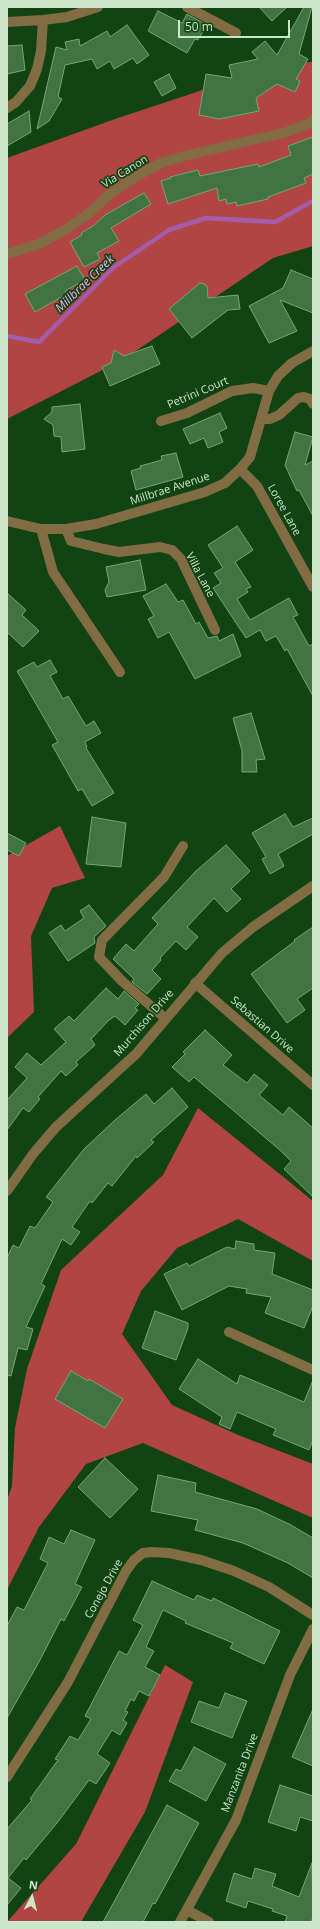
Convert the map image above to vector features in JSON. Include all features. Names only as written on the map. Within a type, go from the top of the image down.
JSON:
[{"type":"street","points":[[7,22],[67,17],[98,7]]},
{"type":"street","points":[[187,7],[236,33]]},
{"type":"street","points":[[7,108],[16,102],[30,86],[41,51],[43,20]]},
{"type":"street","name":"Via Canon","points":[[7,254],[39,244],[65,230],[117,189],[136,176],[161,163],[188,155],[287,132],[313,120]]},
{"type":"street","name":"Millbrae Avenue","points":[[7,522],[41,529],[66,529],[96,524],[205,492],[225,483],[240,470],[250,457],[269,391],[278,376],[292,363],[313,351]]},
{"type":"street","name":"Petrini Court","points":[[161,421],[187,413],[232,391],[243,388],[269,391]]},
{"type":"street","points":[[261,419],[270,419],[279,415],[298,398],[304,397],[310,399],[313,404]]},
{"type":"street","name":"Loree Lane","points":[[240,470],[257,486],[313,587]]},
{"type":"street","points":[[41,529],[53,572],[120,672]]},
{"type":"street","name":"Villa Lane","points":[[66,529],[71,541],[119,552],[160,547],[172,550],[181,559],[215,630]]},
{"type":"street","points":[[166,1019],[123,982],[99,957],[102,940],[164,877],[183,846]]},
{"type":"street","name":"Murchison Drive","points":[[7,1191],[33,1154],[56,1127],[136,1054],[195,983],[222,954],[253,927],[313,886]]},
{"type":"street","name":"Sebastian Drive","points":[[195,983],[313,1085]]},
{"type":"street","points":[[229,1332],[313,1370]]},
{"type":"street","name":"Conejo Drive","points":[[7,1777],[68,1682],[126,1571],[134,1560],[143,1553],[169,1553],[201,1560],[234,1571],[269,1587],[313,1615]]},
{"type":"street","name":"Manzanita Drive","points":[[180,1922],[236,1820],[290,1675],[313,1628]]},
{"type":"street","points":[[187,1910],[209,1922]]},
{"type":"shaded area","points":[[313,62],[313,246],[273,258],[124,359],[7,419],[7,158],[115,119],[284,63]]},
{"type":"shaded area","points":[[60,826],[85,878],[52,888],[31,936],[34,1012],[7,1038],[7,856]]},
{"type":"shaded area","points":[[198,1108],[313,1201],[313,1261],[238,1219],[177,1248],[141,1291],[122,1334],[172,1405],[238,1435],[313,1464],[313,1518],[143,1443],[86,1464],[39,1527],[7,1590],[7,1500],[12,1486],[15,1428],[27,1369],[61,1270],[163,1175]]},
{"type":"shaded area","points":[[165,1665],[193,1682],[145,1812],[81,1922],[7,1922],[76,1844]]},
{"type":"building","points":[[259,7],[287,7],[272,21]]},
{"type":"building","points":[[304,7],[312,7],[299,54],[308,59],[296,79],[300,81],[295,92],[277,84],[256,98],[259,111],[219,119],[199,115],[206,74],[232,78],[229,65],[258,59],[252,52],[265,41],[277,55]]},
{"type":"building","points":[[158,11],[182,23],[187,14],[207,25],[198,40],[195,39],[187,53],[148,31]]},
{"type":"building","points":[[127,25],[149,55],[137,64],[133,58],[114,69],[110,61],[97,69],[92,59],[65,65],[58,97],[62,99],[49,121],[37,129],[56,47],[67,50],[65,42],[79,39],[80,46],[107,31],[110,37]]},
{"type":"building","points":[[22,45],[25,70],[7,74],[7,46]]},
{"type":"building","points":[[169,74],[176,88],[162,96],[154,82]]},
{"type":"building","points":[[29,111],[31,132],[7,146],[7,124]]},
{"type":"building","points":[[313,137],[313,174],[304,178],[306,183],[268,197],[268,199],[237,206],[236,202],[227,204],[226,199],[219,201],[217,188],[168,204],[161,181],[171,178],[170,177],[198,170],[200,176],[258,164],[259,167],[291,155],[288,146]]},
{"type":"building","points":[[144,193],[151,204],[111,228],[119,241],[97,253],[100,259],[84,267],[70,242],[82,235],[81,233],[93,226],[105,215]]},
{"type":"building","points":[[77,266],[85,280],[65,291],[67,294],[35,312],[25,294]]},
{"type":"building","points":[[291,270],[313,279],[313,313],[280,300],[297,331],[269,343],[249,306],[283,288]]},
{"type":"building","points":[[200,283],[205,284],[207,287],[208,298],[238,295],[240,309],[228,310],[192,338],[169,309]]},
{"type":"building","points":[[152,346],[160,364],[110,386],[102,367],[111,363],[114,350],[124,356]]},
{"type":"building","points":[[80,404],[85,449],[62,452],[61,437],[54,436],[53,425],[44,419],[52,412],[52,407]]},
{"type":"building","points":[[220,413],[227,428],[219,432],[223,442],[208,448],[204,438],[190,444],[183,429]]},
{"type":"building","points":[[295,432],[313,437],[305,465],[313,461],[313,516],[299,490],[297,491],[285,465]]},
{"type":"building","points":[[176,453],[183,477],[136,490],[131,471],[141,468],[140,466],[162,460],[161,456]]},
{"type":"building","points":[[237,526],[253,550],[235,562],[251,587],[246,589],[248,592],[237,599],[250,620],[289,598],[298,615],[293,617],[309,646],[313,644],[313,696],[287,649],[285,651],[276,636],[266,641],[260,630],[246,638],[213,588],[221,583],[214,573],[223,568],[208,545]]},
{"type":"building","points":[[140,560],[146,590],[107,597],[105,590],[109,582],[106,567]]},
{"type":"building","points":[[166,584],[178,602],[183,600],[196,624],[199,622],[208,638],[217,636],[219,641],[233,634],[241,656],[195,679],[169,632],[158,638],[148,619],[154,616],[143,596]]},
{"type":"building","points":[[7,593],[26,610],[22,615],[39,631],[23,647],[7,632]]},
{"type":"building","points":[[50,660],[57,672],[50,676],[63,699],[68,696],[86,726],[94,721],[101,733],[85,742],[86,748],[114,793],[92,806],[82,789],[78,791],[52,745],[58,742],[17,671],[34,662],[37,667]]},
{"type":"building","points":[[251,713],[265,759],[256,760],[257,772],[242,772],[242,751],[233,718]]},
{"type":"building","points":[[285,814],[293,827],[313,818],[313,834],[278,854],[284,866],[270,874],[262,859],[266,857],[252,833]]},
{"type":"building","points":[[92,817],[126,823],[121,867],[86,864]]},
{"type":"building","points":[[7,833],[26,843],[19,856],[7,850]]},
{"type":"building","points":[[226,845],[250,871],[231,889],[241,899],[227,912],[214,898],[187,927],[198,937],[186,950],[176,941],[160,958],[161,960],[152,970],[161,979],[147,994],[132,982],[134,979],[113,959],[126,944],[134,951],[158,924],[152,918],[196,871]]},
{"type":"building","points":[[89,905],[106,926],[94,937],[95,943],[68,961],[49,933],[61,925],[65,931],[84,918],[80,911]]},
{"type":"building","points":[[313,927],[313,988],[297,999],[305,1010],[287,1023],[251,974]]},
{"type":"building","points":[[106,988],[118,999],[124,991],[139,1004],[135,1008],[138,1010],[125,1025],[115,1016],[109,1020],[91,1039],[95,1045],[76,1062],[78,1065],[66,1076],[61,1071],[38,1097],[40,1099],[29,1112],[23,1108],[7,1130],[7,1100],[27,1078],[15,1067],[27,1053],[41,1065],[66,1042],[54,1029],[69,1016],[74,1021]]},
{"type":"building","points":[[205,1030],[232,1055],[223,1065],[247,1083],[254,1074],[268,1085],[259,1095],[283,1115],[289,1107],[313,1128],[313,1197],[284,1169],[291,1161],[281,1151],[194,1077],[189,1082],[172,1067],[185,1054],[183,1052]]},
{"type":"building","points":[[172,1088],[188,1107],[151,1140],[154,1142],[137,1158],[136,1156],[112,1186],[108,1183],[92,1203],[90,1201],[72,1227],[80,1232],[71,1245],[62,1239],[41,1284],[45,1286],[26,1327],[33,1329],[27,1350],[18,1348],[11,1376],[7,1375],[7,1258],[13,1245],[19,1248],[30,1226],[35,1228],[53,1202],[46,1197],[84,1149],[146,1094],[154,1104]]},
{"type":"building","points":[[236,1241],[254,1244],[254,1250],[275,1253],[272,1274],[313,1290],[313,1306],[304,1328],[265,1313],[271,1297],[246,1293],[247,1289],[229,1286],[182,1310],[164,1274],[187,1263],[189,1266],[227,1247],[235,1249]]},
{"type":"building","points":[[155,1311],[188,1323],[188,1328],[176,1360],[142,1348]]},
{"type":"building","points":[[198,1359],[237,1384],[240,1375],[304,1402],[313,1380],[313,1440],[309,1450],[273,1435],[276,1429],[237,1412],[230,1429],[219,1424],[222,1417],[179,1389]]},
{"type":"building","points":[[71,1371],[88,1381],[89,1379],[123,1399],[105,1428],[55,1399]]},
{"type":"building","points":[[105,1458],[138,1489],[110,1518],[78,1487]]},
{"type":"building","points":[[158,1475],[196,1483],[195,1492],[257,1509],[291,1525],[313,1538],[313,1578],[288,1563],[243,1543],[195,1530],[198,1520],[151,1511]]},
{"type":"building","points":[[71,1530],[95,1540],[75,1584],[82,1587],[64,1621],[61,1619],[39,1662],[7,1718],[7,1626],[17,1607],[24,1610],[48,1563],[40,1559],[49,1537],[64,1544]]},
{"type":"building","points":[[152,1581],[194,1600],[197,1595],[212,1601],[213,1598],[280,1631],[264,1664],[230,1648],[233,1643],[185,1623],[186,1621],[163,1610],[146,1647],[154,1651],[145,1667],[160,1675],[149,1696],[139,1691],[134,1701],[131,1699],[125,1711],[128,1712],[123,1720],[127,1723],[120,1735],[112,1730],[97,1754],[110,1763],[96,1784],[89,1780],[57,1823],[26,1860],[24,1858],[8,1878],[21,1888],[7,1905],[7,1829],[32,1800],[30,1799],[58,1760],[55,1759],[70,1736],[78,1740],[91,1719],[85,1716],[119,1651],[127,1655],[143,1625],[133,1620]]},
{"type":"building","points":[[225,1693],[247,1701],[232,1738],[191,1722],[199,1701],[219,1708]]},
{"type":"building","points":[[313,1709],[313,1766],[292,1757]]},
{"type":"building","points":[[194,1747],[226,1764],[206,1801],[169,1781],[176,1769],[181,1771]]},
{"type":"building","points":[[280,1785],[313,1796],[313,1821],[300,1817],[296,1831],[268,1822]]},
{"type":"building","points":[[167,1805],[199,1823],[155,1904],[153,1903],[143,1922],[103,1922]]},
{"type":"building","points":[[312,1863],[313,1917],[311,1922],[285,1922],[287,1916],[272,1911],[273,1909],[248,1901],[246,1908],[226,1901],[234,1873],[252,1879],[255,1868],[276,1874],[272,1886],[299,1897]]},
{"type":"waterway","name":"Millbrae Creek","points":[[7,336],[39,342],[114,267],[169,230],[206,218],[275,222],[313,201]]}]
